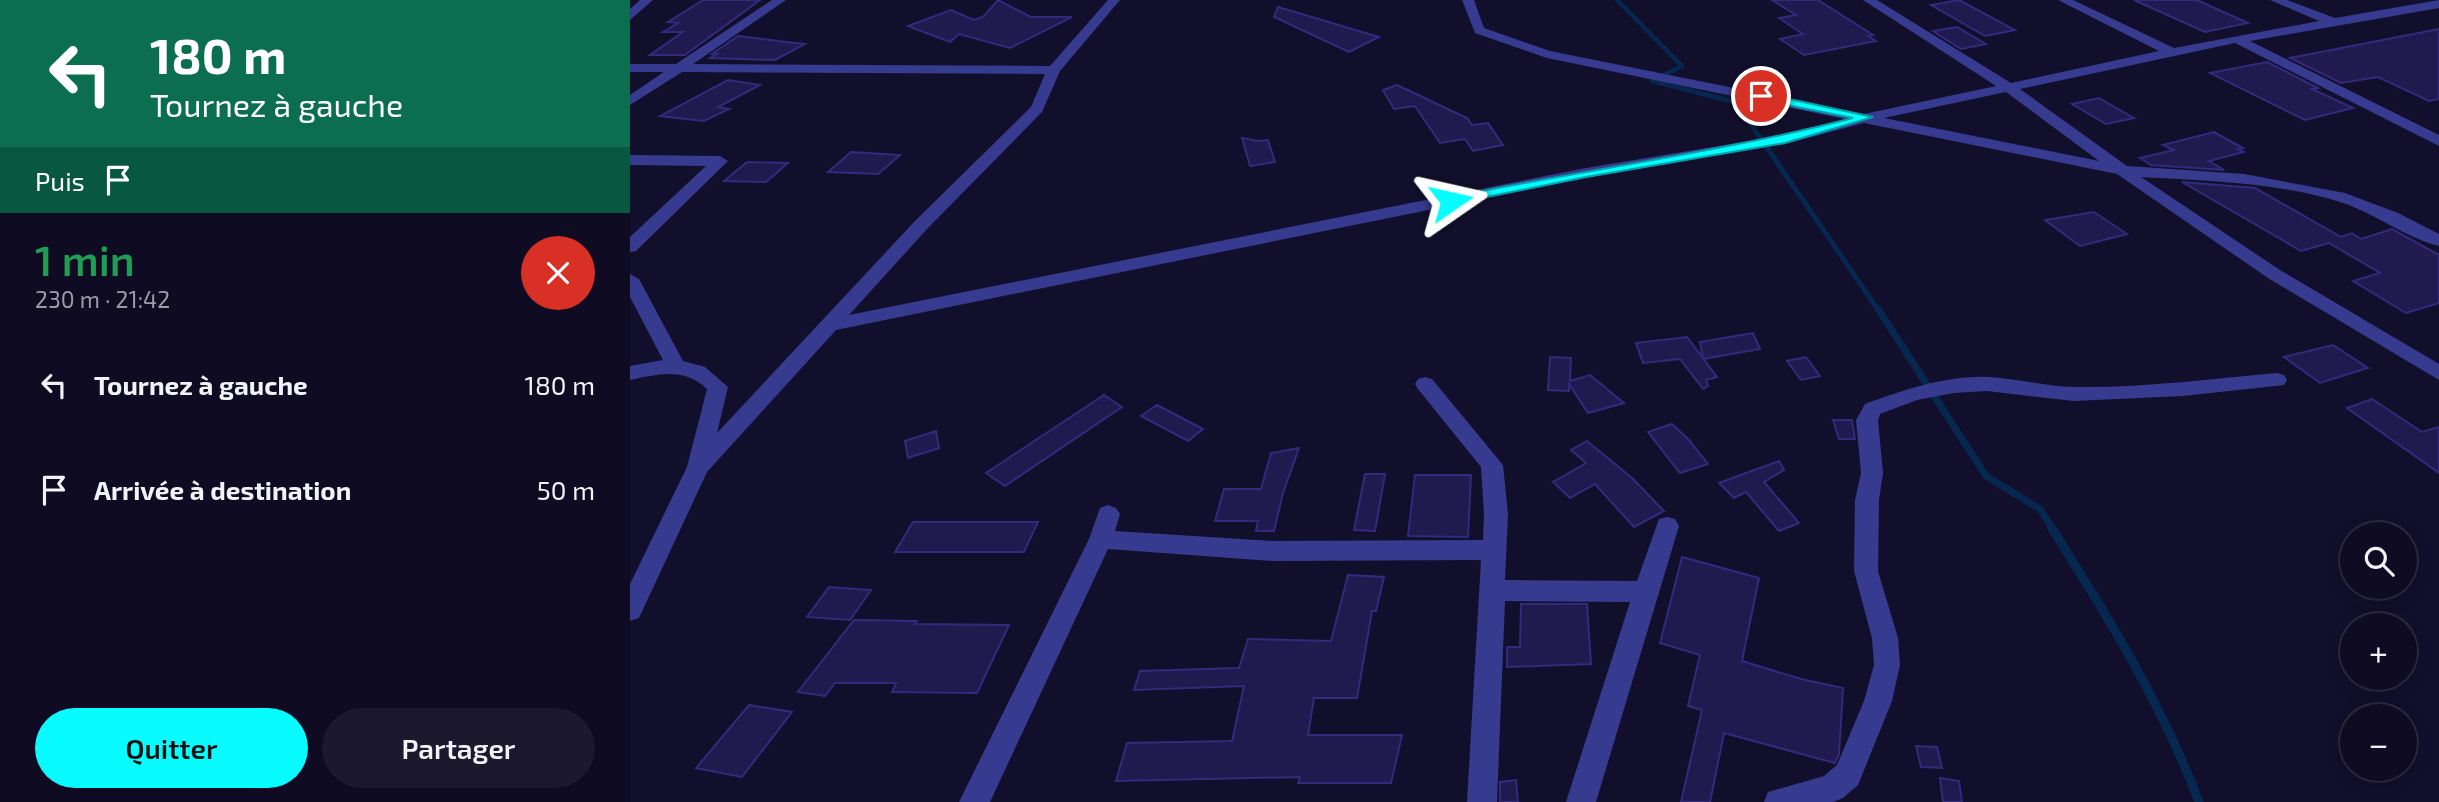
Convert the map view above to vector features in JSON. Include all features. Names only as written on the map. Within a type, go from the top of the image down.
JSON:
[{"type":"street","points":[[630,16],[647,0]]},
{"type":"street","points":[[630,101],[780,0]]},
{"type":"street","points":[[698,468],[921,225],[1037,109],[1054,70],[1114,0]]},
{"type":"street","points":[[1468,0],[1479,30],[1547,54],[2125,171],[2244,179],[2298,188],[2345,198],[2392,217],[2439,241]]},
{"type":"street","points":[[1869,0],[2011,89],[2146,188],[2274,274],[2439,373]]},
{"type":"street","points":[[2064,0],[2173,53]]},
{"type":"street","points":[[2276,0],[2336,23]]},
{"type":"street","points":[[829,325],[1573,176],[1785,139],[1868,117],[2011,89],[2237,39],[2439,4]]},
{"type":"street","points":[[2237,39],[2439,141]]},
{"type":"street","points":[[630,68],[1054,70]]},
{"type":"street","points":[[630,160],[720,162],[630,247]]},
{"type":"street","points":[[630,279],[675,364]]},
{"type":"street","points":[[630,373],[675,364],[707,375],[718,387],[698,468],[630,610]]},
{"type":"street","points":[[1779,802],[1832,788],[1848,775],[1878,701],[1886,666],[1885,638],[1866,571],[1867,500],[1872,472],[1867,420],[1872,409],[1913,394],[1954,386],[1987,384],[2073,394],[2277,380]]},
{"type":"street","points":[[1424,384],[1492,465],[1496,514],[1482,802]]},
{"type":"street","points":[[1581,802],[1667,526]]},
{"type":"street","points":[[974,802],[1104,527],[1273,551],[1493,550]]},
{"type":"street","points":[[1491,590],[1646,592]]},
{"type":"building","points":[[703,0],[760,0],[685,55],[650,55],[683,32],[663,32],[678,23],[668,22]]},
{"type":"building","points":[[998,0],[1031,17],[1072,17],[1010,48],[959,34],[950,42],[908,26],[951,10],[974,20],[983,17]]},
{"type":"building","points":[[1772,0],[1818,0],[1873,35],[1868,36],[1876,41],[1804,55],[1780,39],[1803,34],[1779,18],[1796,15]]},
{"type":"building","points":[[1959,0],[2015,30],[1985,36],[1931,5]]},
{"type":"building","points":[[2134,0],[2197,0],[2248,23],[2205,32]]},
{"type":"building","points":[[1278,7],[1379,37],[1349,52],[1274,17]]},
{"type":"building","points":[[1957,27],[1986,44],[1961,49],[1933,31]]},
{"type":"building","points":[[2439,29],[2439,99],[2429,101],[2378,77],[2341,83],[2290,58]]},
{"type":"building","points":[[738,36],[805,44],[775,60],[710,58]]},
{"type":"building","points":[[2267,62],[2318,88],[2312,89],[2353,108],[2305,120],[2210,73]]},
{"type":"building","points":[[728,80],[760,85],[718,107],[729,109],[704,121],[660,116]]},
{"type":"building","points":[[1397,85],[1467,118],[1472,125],[1488,123],[1503,145],[1473,151],[1465,139],[1440,143],[1415,106],[1394,109],[1383,90]]},
{"type":"building","points":[[2099,98],[2134,118],[2106,124],[2072,104]]},
{"type":"building","points":[[2214,132],[2243,148],[2238,149],[2244,152],[2209,161],[2224,170],[2151,165],[2140,158],[2174,150],[2163,145]]},
{"type":"building","points":[[1242,138],[1268,140],[1275,162],[1250,166]]},
{"type":"building","points":[[851,152],[900,155],[878,174],[828,172]]},
{"type":"building","points":[[747,162],[788,163],[766,182],[724,181]]},
{"type":"building","points":[[2182,182],[2255,188],[2341,237],[2352,233],[2361,239],[2392,229],[2439,255],[2439,303],[2406,313],[2353,281],[2380,273],[2329,243],[2301,251]]},
{"type":"building","points":[[2094,212],[2127,234],[2080,246],[2045,220]]},
{"type":"building","points":[[1753,333],[1760,349],[1703,359],[1700,342]]},
{"type":"building","points":[[1687,337],[1717,377],[1706,380],[1708,386],[1703,389],[1680,359],[1643,363],[1636,343]]},
{"type":"building","points":[[2333,345],[2368,368],[2320,383],[2284,357]]},
{"type":"building","points":[[1550,357],[1571,358],[1570,381],[1590,375],[1624,403],[1588,413],[1569,384],[1569,391],[1548,390]]},
{"type":"building","points":[[1806,357],[1820,376],[1801,380],[1787,361]]},
{"type":"building","points":[[1104,395],[1122,407],[1005,486],[986,473]]},
{"type":"building","points":[[2372,399],[2422,432],[2439,427],[2439,473],[2347,408]]},
{"type":"building","points":[[1157,405],[1203,429],[1188,441],[1141,416]]},
{"type":"building","points":[[1833,420],[1852,420],[1855,439],[1839,439]]},
{"type":"building","points":[[1672,424],[1708,464],[1680,473],[1648,432]]},
{"type":"building","points":[[936,431],[939,448],[908,458],[905,441]]},
{"type":"building","points":[[1587,441],[1632,478],[1664,511],[1634,527],[1595,484],[1570,498],[1553,482],[1586,463],[1571,450]]},
{"type":"building","points":[[1299,448],[1283,493],[1274,531],[1256,531],[1258,521],[1215,521],[1224,489],[1261,489],[1271,453]]},
{"type":"building","points":[[1779,461],[1784,470],[1764,482],[1799,523],[1779,531],[1746,492],[1734,498],[1719,483]]},
{"type":"building","points":[[1365,474],[1385,474],[1375,531],[1354,530]]},
{"type":"building","points":[[1415,475],[1471,475],[1468,537],[1408,536]]},
{"type":"building","points":[[913,522],[1038,522],[1024,552],[895,552]]},
{"type":"building","points":[[1682,557],[1759,578],[1742,661],[1801,679],[1843,688],[1839,754],[1835,763],[1724,733],[1710,802],[1681,802],[1702,710],[1688,706],[1700,655],[1660,643]]},
{"type":"building","points":[[1348,575],[1384,577],[1376,611],[1372,611],[1357,698],[1314,698],[1308,735],[1402,735],[1391,783],[1298,783],[1300,777],[1116,781],[1127,743],[1232,741],[1244,686],[1134,690],[1140,671],[1239,668],[1248,639],[1331,641]]},
{"type":"building","points":[[829,587],[871,590],[850,620],[807,617]]},
{"type":"building","points":[[1521,604],[1587,604],[1591,664],[1507,667],[1507,647],[1520,647]]},
{"type":"building","points":[[854,620],[1009,625],[977,693],[892,692],[896,683],[835,683],[825,696],[798,692]]},
{"type":"building","points":[[749,705],[792,712],[742,777],[696,768]]},
{"type":"building","points":[[1916,746],[1937,747],[1942,768],[1921,767]]},
{"type":"building","points":[[1940,778],[1959,781],[1962,802],[1943,802]]},
{"type":"building","points":[[1516,780],[1518,802],[1500,802],[1500,782]]},
{"type":"waterway","points":[[1617,0],[1682,66],[1652,81],[1735,102],[1760,138]]},
{"type":"waterway","points":[[1759,136],[1879,311]]},
{"type":"waterway","points":[[1878,309],[1986,476],[2040,509],[2052,528]]},
{"type":"waterway","points":[[2051,527],[2113,627],[2151,695],[2199,802]]},
{"type":"route","points":[[1451,201],[1586,173],[1785,139],[1868,117],[1761,96]]}]
